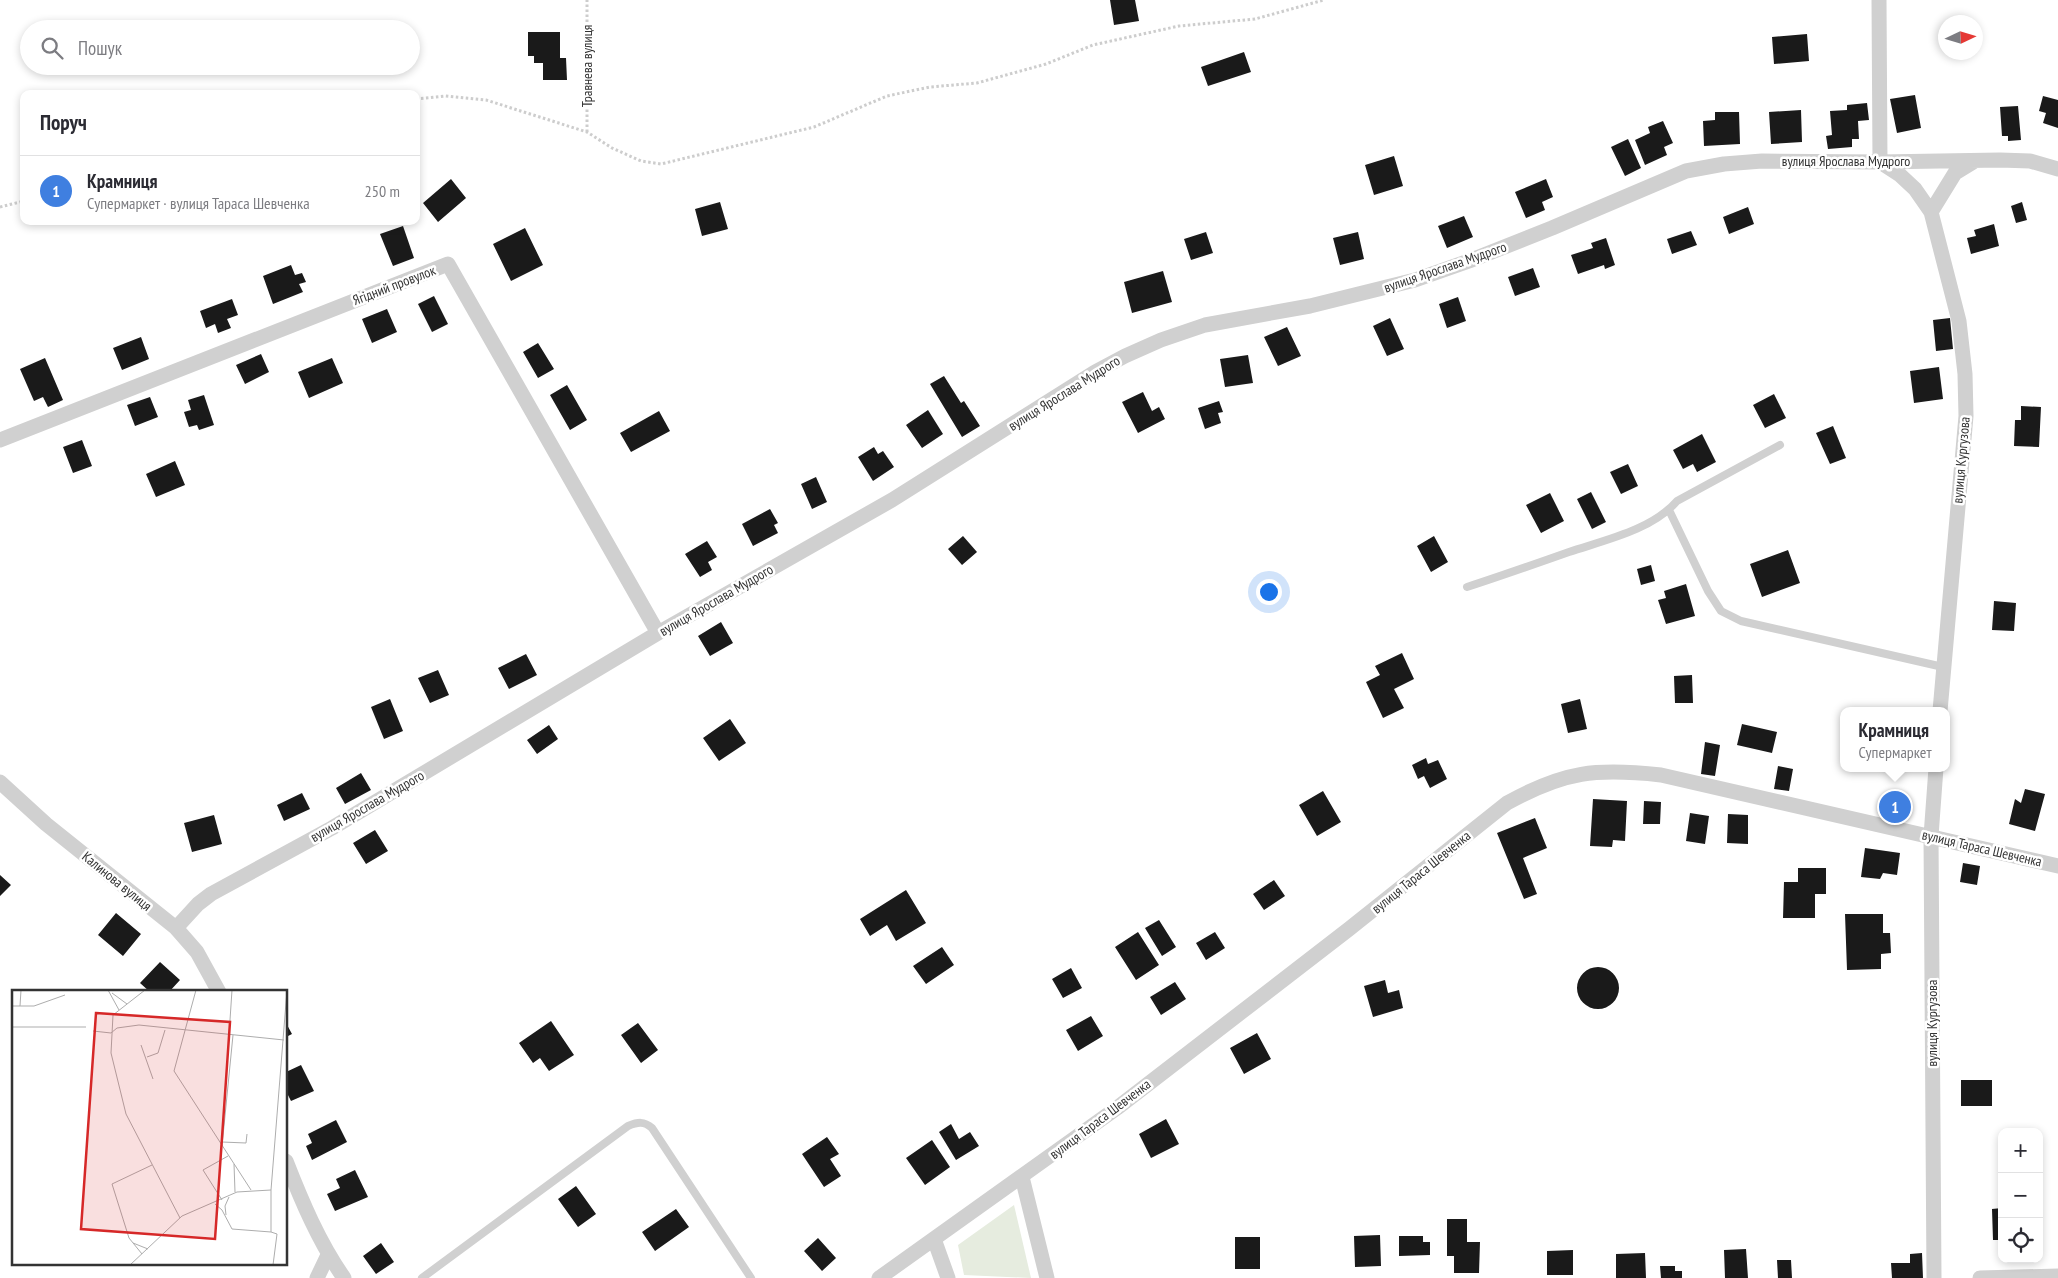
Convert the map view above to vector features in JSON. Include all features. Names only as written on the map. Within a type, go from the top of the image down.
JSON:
[{"type":"street","points":[[1879,0],[1880,162],[1900,175],[1915,189],[1931,212],[1955,174],[1974,162]]},
{"type":"street","name":"вулиця Ярослава Мудрого","points":[[176,928],[198,904],[211,894],[332,828],[658,633],[892,500],[1095,372],[1161,340],[1205,325],[1310,306],[1415,280],[1470,261],[1686,171],[1762,160],[1974,162],[2000,160],[2030,161],[2058,169]]},
{"type":"street","name":"вулиця Кургузова","points":[[1931,212],[1959,321],[1965,382],[1966,416],[1940,707]]},
{"type":"street","name":"Ягідний провулок","points":[[0,440],[448,264],[658,633]]},
{"type":"street","name":"вулиця Тараса Шевченка","points":[[879,1278],[1117,1108],[1341,935],[1507,803],[1531,789],[1558,778],[1594,771],[1661,775],[2058,866]]},
{"type":"street","name":"вулиця Кургузова","points":[[1934,1278],[1931,836],[1936,772]]},
{"type":"street","name":"Калинова вулиця","points":[[0,782],[46,824],[176,928],[197,952],[218,990]]},
{"type":"street","points":[[288,1166],[298,1193],[328,1255],[344,1278]]},
{"type":"street","points":[[1022,1177],[1047,1278]]},
{"type":"street","points":[[934,1240],[948,1278]]},
{"type":"street","points":[[317,1278],[328,1255]]},
{"type":"street","points":[[1980,1278],[2058,1276]]},
{"type":"street","points":[[879,1278],[885,1278]]},
{"type":"lane","points":[[1467,587],[1621,534],[1653,520],[1669,510],[1678,500],[1780,445]]},
{"type":"lane","points":[[1669,510],[1708,591],[1721,611],[1741,621],[1943,667]]},
{"type":"lane","points":[[422,1278],[620,1132],[637,1122],[646,1123],[652,1128],[751,1278]]},
{"type":"path","name":"Травнева вулиця","points":[[587,0],[587,132]]},
{"type":"path","points":[[420,99],[445,96],[486,100],[587,132],[612,148],[641,161],[661,164],[814,127],[886,96],[930,87],[978,83],[1046,64],[1093,45],[1180,26],[1255,19],[1324,0]]},
{"type":"path","points":[[0,207],[20,202]]},
{"type":"shaded area","points":[[1014,1205],[1031,1278],[964,1275],[958,1245]]},
{"type":"building","points":[[1110,0],[1135,0],[1139,21],[1114,25]]},
{"type":"building","points":[[528,32],[560,32],[560,58],[566,58],[567,80],[543,80],[543,63],[534,63],[534,56],[528,56]]},
{"type":"building","points":[[1807,34],[1809,61],[1774,64],[1772,37]]},
{"type":"building","points":[[1244,52],[1251,72],[1208,86],[1201,67]]},
{"type":"building","points":[[1915,95],[1921,128],[1897,133],[1890,99]]},
{"type":"building","points":[[2043,96],[2058,100],[2058,128],[2043,123],[2046,113],[2039,111]]},
{"type":"building","points":[[1867,103],[1869,120],[1858,121],[1859,139],[1852,139],[1852,147],[1828,149],[1826,136],[1832,135],[1830,111],[1847,110],[1847,105]]},
{"type":"building","points":[[2018,106],[2021,140],[2008,141],[2008,136],[2002,136],[2000,107]]},
{"type":"building","points":[[1801,110],[1802,142],[1771,144],[1769,112]]},
{"type":"building","points":[[1715,112],[1739,112],[1740,144],[1704,146],[1703,121],[1715,120]]},
{"type":"building","points":[[1663,121],[1673,143],[1664,147],[1667,155],[1645,165],[1635,140],[1650,133],[1648,127]]},
{"type":"building","points":[[1628,139],[1641,168],[1625,176],[1611,147]]},
{"type":"building","points":[[1394,156],[1403,186],[1374,195],[1365,165]]},
{"type":"building","points":[[451,179],[466,198],[438,222],[423,203]]},
{"type":"building","points":[[1546,179],[1553,197],[1542,202],[1545,210],[1526,218],[1515,192]]},
{"type":"building","points":[[720,202],[728,229],[702,236],[695,209]]},
{"type":"building","points":[[2022,202],[2027,220],[2016,223],[2011,206]]},
{"type":"building","points":[[1748,207],[1754,224],[1729,234],[1723,217]]},
{"type":"building","points":[[1464,216],[1473,237],[1447,248],[1438,226]]},
{"type":"building","points":[[1994,224],[1999,246],[1971,254],[1967,238],[1976,236],[1974,230]]},
{"type":"building","points":[[403,226],[414,258],[393,266],[380,234]]},
{"type":"building","points":[[525,228],[543,265],[511,281],[493,244]]},
{"type":"building","points":[[1691,231],[1697,245],[1672,254],[1667,239]]},
{"type":"building","points":[[1206,232],[1213,253],[1191,260],[1184,239]]},
{"type":"building","points":[[1358,232],[1364,259],[1340,265],[1333,238]]},
{"type":"building","points":[[1606,238],[1615,265],[1605,269],[1604,265],[1578,274],[1571,255],[1593,248],[1591,243]]},
{"type":"building","points":[[291,265],[295,275],[302,273],[306,282],[299,284],[303,292],[273,304],[263,276]]},
{"type":"building","points":[[1533,268],[1540,287],[1515,296],[1508,277]]},
{"type":"building","points":[[1163,271],[1172,302],[1132,313],[1124,282]]},
{"type":"building","points":[[434,296],[448,324],[432,332],[418,304]]},
{"type":"building","points":[[1458,297],[1466,321],[1447,328],[1439,304]]},
{"type":"building","points":[[232,299],[238,315],[227,319],[231,328],[218,333],[215,324],[206,328],[200,311]]},
{"type":"building","points":[[387,309],[397,332],[372,343],[362,319]]},
{"type":"building","points":[[1390,318],[1404,349],[1387,356],[1373,326]]},
{"type":"building","points":[[1950,318],[1953,349],[1936,351],[1933,320]]},
{"type":"building","points":[[1287,327],[1301,356],[1278,366],[1264,337]]},
{"type":"building","points":[[141,337],[149,359],[122,370],[113,348]]},
{"type":"building","points":[[538,343],[554,369],[538,378],[523,352]]},
{"type":"building","points":[[261,354],[269,372],[245,384],[236,365]]},
{"type":"building","points":[[1248,355],[1253,383],[1225,387],[1220,359]]},
{"type":"building","points":[[45,358],[63,400],[48,407],[43,397],[34,401],[20,369]]},
{"type":"building","points":[[332,358],[343,383],[309,398],[298,372]]},
{"type":"building","points":[[1939,367],[1943,399],[1914,403],[1910,371]]},
{"type":"building","points":[[944,376],[961,403],[964,401],[980,426],[962,437],[930,384]]},
{"type":"building","points":[[567,385],[587,420],[570,430],[550,395]]},
{"type":"building","points":[[1143,392],[1152,411],[1159,407],[1165,419],[1138,433],[1122,402]]},
{"type":"building","points":[[1774,394],[1786,418],[1765,428],[1753,405]]},
{"type":"building","points":[[204,395],[214,425],[199,430],[197,425],[189,427],[184,412],[191,410],[188,400]]},
{"type":"building","points":[[150,397],[158,417],[135,426],[127,405]]},
{"type":"building","points":[[1219,401],[1223,412],[1218,413],[1221,423],[1205,429],[1198,408]]},
{"type":"building","points":[[2021,406],[2041,407],[2039,447],[2014,446],[2015,420],[2021,420]]},
{"type":"building","points":[[928,410],[943,434],[922,448],[906,425]]},
{"type":"building","points":[[659,411],[670,431],[631,452],[620,433]]},
{"type":"building","points":[[1833,426],[1846,458],[1830,464],[1816,433]]},
{"type":"building","points":[[1702,434],[1716,462],[1697,472],[1693,464],[1683,469],[1673,450]]},
{"type":"building","points":[[82,440],[92,466],[73,473],[63,447]]},
{"type":"building","points":[[874,447],[878,454],[883,451],[894,467],[873,481],[858,457]]},
{"type":"building","points":[[175,461],[185,485],[156,497],[146,474]]},
{"type":"building","points":[[1628,464],[1638,486],[1621,494],[1610,472]]},
{"type":"building","points":[[816,477],[827,502],[812,509],[801,484]]},
{"type":"building","points":[[1591,492],[1606,522],[1592,529],[1577,499]]},
{"type":"building","points":[[1550,493],[1564,521],[1541,533],[1526,505]]},
{"type":"building","points":[[770,509],[778,523],[774,525],[778,533],[753,546],[742,524]]},
{"type":"building","points":[[963,536],[977,552],[962,565],[948,549]]},
{"type":"building","points":[[1434,536],[1448,562],[1431,572],[1417,546]]},
{"type":"building","points":[[707,541],[717,557],[708,562],[712,570],[700,577],[685,554]]},
{"type":"building","points":[[1788,550],[1800,583],[1762,597],[1750,564]]},
{"type":"building","points":[[1651,565],[1655,581],[1641,585],[1637,569]]},
{"type":"building","points":[[1686,584],[1695,616],[1666,624],[1658,600],[1666,598],[1664,591]]},
{"type":"building","points":[[1994,601],[2016,603],[2014,631],[1992,630]]},
{"type":"building","points":[[721,622],[733,643],[710,656],[698,636]]},
{"type":"building","points":[[1402,653],[1414,679],[1394,689],[1404,708],[1383,718],[1366,682],[1380,675],[1375,666]]},
{"type":"building","points":[[526,654],[537,675],[509,689],[498,668]]},
{"type":"building","points":[[438,670],[449,695],[430,703],[418,678]]},
{"type":"building","points":[[1692,675],[1693,703],[1675,703],[1674,676]]},
{"type":"building","points":[[390,699],[403,731],[384,739],[371,707]]},
{"type":"building","points":[[1580,699],[1587,729],[1568,733],[1561,704]]},
{"type":"building","points":[[730,719],[746,743],[719,761],[703,738]]},
{"type":"building","points":[[1742,724],[1777,732],[1772,753],[1737,745]]},
{"type":"building","points":[[549,725],[558,739],[537,754],[527,740]]},
{"type":"building","points":[[1705,742],[1720,745],[1715,776],[1701,774]]},
{"type":"building","points":[[1426,758],[1428,764],[1438,760],[1447,779],[1430,788],[1424,776],[1418,779],[1412,765]]},
{"type":"building","points":[[1778,766],[1793,769],[1789,791],[1774,789]]},
{"type":"building","points":[[361,773],[371,790],[345,804],[336,788]]},
{"type":"building","points":[[2025,789],[2045,794],[2035,831],[2009,824],[2015,799],[2021,803]]},
{"type":"building","points":[[1323,791],[1341,822],[1317,836],[1299,805]]},
{"type":"building","points":[[302,793],[310,809],[284,821],[277,805]]},
{"type":"building","points":[[1883,796],[1911,803],[1907,819],[1879,813]]},
{"type":"building","points":[[1593,799],[1627,801],[1625,841],[1613,840],[1612,847],[1590,846]]},
{"type":"building","points":[[1644,801],[1661,802],[1660,824],[1643,824]]},
{"type":"building","points":[[1690,813],[1709,816],[1705,844],[1686,841]]},
{"type":"building","points":[[1728,814],[1748,815],[1748,844],[1727,843]]},
{"type":"building","points":[[214,815],[222,844],[192,852],[184,823]]},
{"type":"building","points":[[1535,818],[1547,848],[1523,858],[1537,894],[1524,899],[1497,833]]},
{"type":"building","points":[[375,830],[388,851],[366,864],[353,843]]},
{"type":"building","points":[[1865,848],[1900,853],[1897,875],[1883,873],[1880,879],[1861,877]]},
{"type":"building","points":[[1963,863],[1980,866],[1977,885],[1960,882]]},
{"type":"building","points":[[1798,868],[1826,868],[1826,894],[1815,894],[1815,918],[1783,918],[1784,882],[1798,882]]},
{"type":"building","points":[[0,875],[11,885],[0,896]]},
{"type":"building","points":[[1274,880],[1285,896],[1264,910],[1253,894]]},
{"type":"building","points":[[906,890],[926,923],[896,941],[887,925],[870,936],[860,919]]},
{"type":"building","points":[[116,913],[141,934],[123,956],[98,935]]},
{"type":"building","points":[[1845,914],[1883,914],[1883,933],[1890,933],[1891,953],[1881,954],[1881,969],[1847,970]]},
{"type":"building","points":[[1159,920],[1176,947],[1162,956],[1145,928]]},
{"type":"building","points":[[1138,932],[1159,965],[1136,980],[1115,947]]},
{"type":"building","points":[[1215,932],[1225,948],[1206,960],[1196,943]]},
{"type":"building","points":[[942,947],[954,965],[926,984],[913,966]]},
{"type":"building","points":[[160,962],[180,980],[171,990],[148,990],[140,983]]},
{"type":"building","points":[[1602,967],[1610,970],[1616,976],[1619,988],[1616,1000],[1610,1006],[1594,1009],[1586,1006],[1580,1000],[1577,984],[1580,976],[1586,970]]},
{"type":"building","points":[[1071,968],[1082,988],[1063,998],[1052,979]]},
{"type":"building","points":[[1385,980],[1388,993],[1399,990],[1403,1008],[1373,1017],[1364,986]]},
{"type":"building","points":[[1175,982],[1186,999],[1161,1015],[1150,997]]},
{"type":"building","points":[[1091,1016],[1103,1036],[1078,1051],[1066,1030]]},
{"type":"building","points":[[551,1021],[574,1055],[549,1071],[540,1058],[533,1063],[519,1043]]},
{"type":"building","points":[[638,1023],[658,1050],[641,1063],[621,1035]]},
{"type":"building","points":[[288,1027],[292,1034],[288,1036]]},
{"type":"building","points":[[1257,1033],[1271,1059],[1244,1074],[1230,1048]]},
{"type":"building","points":[[301,1065],[314,1091],[291,1101],[288,1095],[288,1071]]},
{"type":"building","points":[[1961,1080],[1992,1080],[1992,1106],[1961,1106]]},
{"type":"building","points":[[1166,1119],[1179,1144],[1151,1158],[1139,1134]]},
{"type":"building","points":[[336,1120],[347,1142],[312,1160],[306,1146],[312,1143],[308,1134]]},
{"type":"building","points":[[951,1124],[959,1139],[970,1132],[979,1146],[956,1160],[939,1132]]},
{"type":"building","points":[[827,1137],[839,1154],[830,1159],[841,1176],[824,1187],[802,1154]]},
{"type":"building","points":[[932,1140],[950,1167],[925,1185],[906,1158]]},
{"type":"building","points":[[355,1170],[368,1197],[335,1211],[327,1194],[340,1188],[336,1179]]},
{"type":"building","points":[[576,1186],[596,1214],[578,1227],[558,1199]]},
{"type":"building","points":[[1998,1208],[1998,1240],[1993,1240],[1992,1209]]},
{"type":"building","points":[[676,1209],[689,1227],[655,1251],[642,1232]]},
{"type":"building","points":[[1447,1219],[1467,1219],[1467,1242],[1480,1242],[1479,1273],[1454,1273],[1454,1256],[1447,1256]]},
{"type":"building","points":[[1380,1235],[1381,1266],[1355,1267],[1354,1236]]},
{"type":"building","points":[[1399,1236],[1423,1236],[1423,1242],[1430,1242],[1430,1255],[1399,1256]]},
{"type":"building","points":[[1235,1237],[1260,1237],[1260,1269],[1235,1269]]},
{"type":"building","points":[[818,1238],[836,1258],[822,1271],[804,1251]]},
{"type":"building","points":[[381,1243],[394,1262],[376,1274],[363,1256]]},
{"type":"building","points":[[1746,1249],[1748,1278],[1725,1278],[1724,1250]]},
{"type":"building","points":[[1573,1250],[1573,1275],[1547,1275],[1547,1251]]},
{"type":"building","points":[[1645,1253],[1646,1278],[1616,1278],[1616,1254]]},
{"type":"building","points":[[1922,1253],[1923,1278],[1892,1278],[1891,1263],[1910,1263],[1910,1254]]},
{"type":"building","points":[[1777,1260],[1791,1260],[1792,1278],[1778,1278]]},
{"type":"building","points":[[1660,1266],[1675,1266],[1675,1271],[1682,1271],[1682,1278],[1661,1278]]},
{"type":"place","name":"Крамниця","points":[[1895,807]]}]
